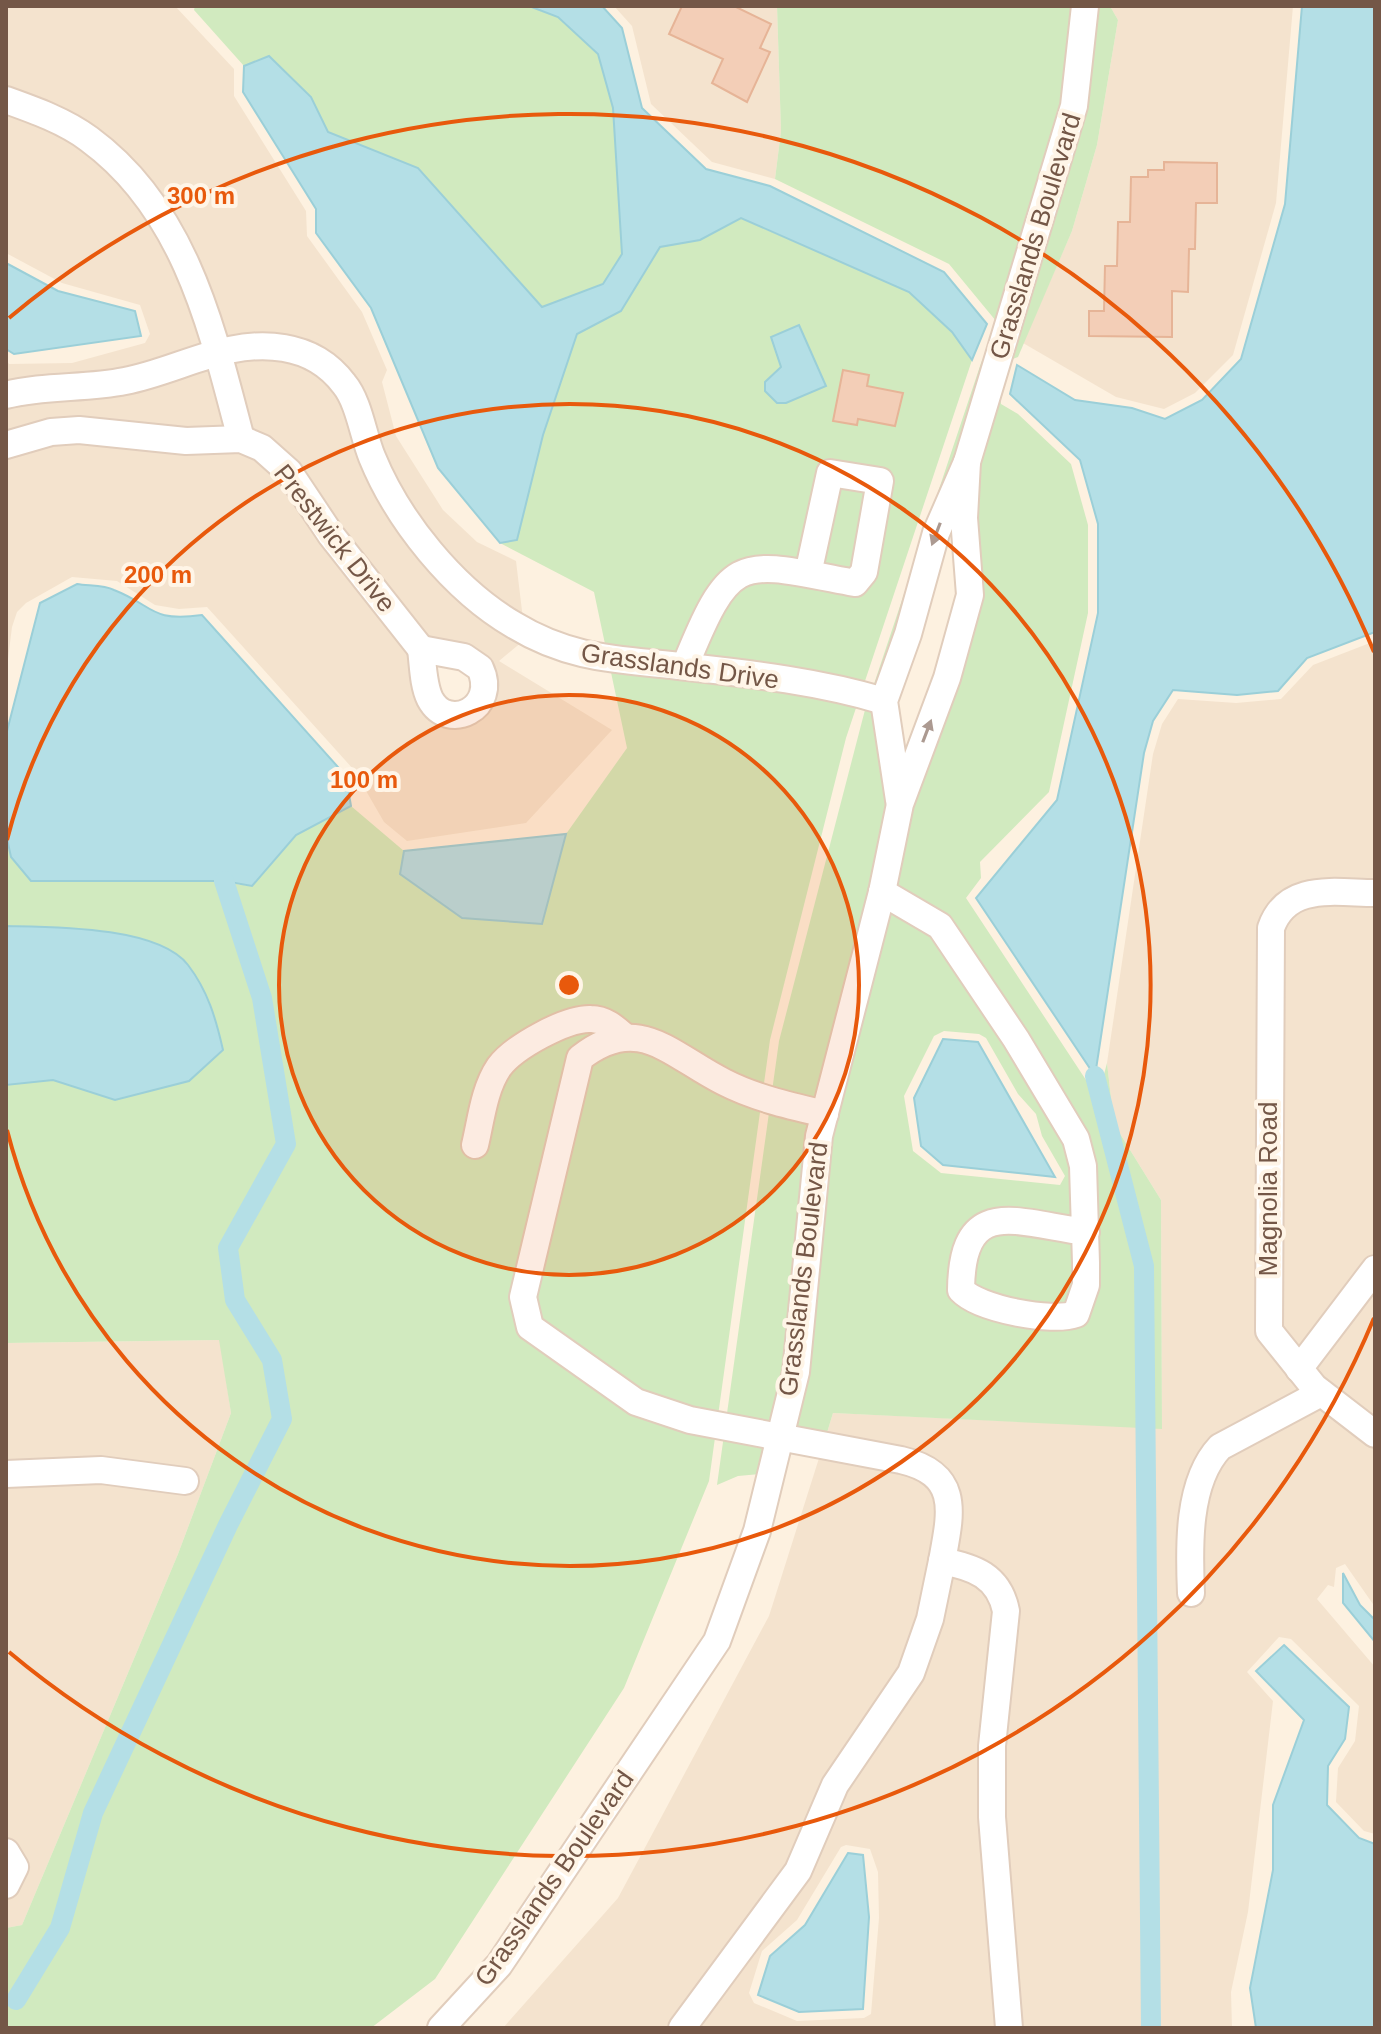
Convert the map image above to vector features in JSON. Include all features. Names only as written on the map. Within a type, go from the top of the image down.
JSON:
[{"type":"street","name":"Grasslands Boulevard","points":[[900,804],[884,701],[908,634],[936,533],[967,462],[1074,106],[1085,6]]},
{"type":"street","points":[[6,100],[42,113],[89,138],[127,175],[165,222],[192,273],[218,352],[241,439],[186,441],[79,430],[51,432],[6,445]]},
{"type":"street","name":"Grasslands Drive","points":[[6,395],[125,381],[218,352],[282,347],[323,361],[346,386],[373,459],[412,526],[459,582],[514,625],[557,647],[612,661],[685,666],[813,685],[884,701]]},
{"type":"street","name":"Prestwick Drive","points":[[241,439],[262,448],[289,472],[331,535],[421,649]]},
{"type":"street","name":"Grasslands Boulevard","points":[[441,2028],[499,1965],[717,1641],[757,1531],[796,1372],[808,1258],[809,1212],[825,1114],[882,892],[900,804],[947,678],[970,595],[964,518],[967,462]]},
{"type":"street","points":[[685,666],[720,589],[736,575],[760,567],[808,574]]},
{"type":"street","points":[[882,892],[940,926],[1016,1039],[1068,1127],[1083,1166],[1086,1232],[1086,1285],[1076,1314],[1061,1320],[972,1302],[961,1290],[962,1265],[969,1239],[979,1226],[994,1220],[1086,1232]]},
{"type":"street","name":"Magnolia Road","points":[[1375,893],[1304,894],[1286,903],[1271,928],[1268,1320],[1274,1340],[1321,1393],[1375,1434]]},
{"type":"street","points":[[475,1145],[490,1084],[514,1051],[539,1037],[590,1018],[609,1024],[624,1036],[656,1042],[726,1084],[786,1105],[825,1114]]},
{"type":"street","points":[[624,1036],[599,1044],[580,1058],[523,1297],[530,1327],[636,1402],[690,1420],[910,1462],[932,1472],[949,1496],[950,1517],[930,1619],[911,1673],[835,1785],[792,1881],[720,1971],[682,2028]]},
{"type":"street","points":[[1299,1369],[1375,1269]]},
{"type":"street","points":[[1191,1593],[1195,1509],[1208,1459],[1220,1447],[1321,1393]]},
{"type":"street","points":[[6,1474],[101,1470],[185,1481]]},
{"type":"street","points":[[942,1561],[983,1573],[998,1590],[1006,1611],[992,1746],[992,1817],[1009,2028]]},
{"type":"street","points":[[6,1852],[15,1867],[6,1885]]},
{"type":"shaded area","points":[[6,6],[175,6],[234,69],[234,96],[306,211],[307,236],[362,312],[387,370],[382,382],[396,436],[443,510],[477,542],[516,561],[523,619],[467,575],[421,521],[384,455],[357,383],[227,341],[203,268],[174,216],[6,89]]},
{"type":"shaded area","points":[[614,6],[777,6],[781,131],[775,179],[712,162],[651,104],[632,26]]},
{"type":"shaded area","points":[[1110,6],[1293,6],[1276,203],[1233,355],[1195,393],[1164,409],[1116,397],[1023,343],[1072,231],[1097,145],[1118,20]]},
{"type":"shaded area","points":[[6,111],[82,146],[118,181],[156,227],[182,276],[205,345],[122,371],[6,385],[6,360],[9,364],[72,363],[145,343],[150,334],[140,305],[62,283],[6,253]]},
{"type":"shaded area","points":[[281,358],[316,369],[336,391],[363,463],[523,641],[499,661],[612,730],[526,823],[407,841],[384,822],[354,770],[207,607],[179,609],[155,605],[117,581],[72,577],[26,603],[17,612],[12,627],[6,675],[6,456],[53,442],[233,449],[256,456],[280,478],[410,652],[426,711],[494,698],[428,639],[251,432],[232,361]]},
{"type":"shaded area","points":[[210,364],[227,429],[6,434],[6,406]]},
{"type":"shaded area","points":[[1375,641],[1375,883],[1286,889],[1271,901],[1260,928],[1256,1320],[1284,1371],[1375,1446],[1375,1607],[1345,1564],[1336,1568],[1334,1587],[1328,1585],[1317,1599],[1375,1667],[1375,1834],[1364,1831],[1336,1802],[1338,1768],[1355,1741],[1359,1706],[1291,1639],[1279,1637],[1247,1672],[1273,1701],[1248,1912],[1231,1992],[1232,2028],[1021,2028],[1007,1876],[1003,1746],[1018,1612],[955,1553],[962,1518],[959,1492],[826,1436],[833,1413],[1162,1428],[1161,1200],[1114,1124],[1107,1063],[1153,754],[1162,724],[1178,699],[1236,703],[1281,699],[1313,665]]},
{"type":"shaded area","points":[[1375,903],[1375,1251],[1300,1353],[1284,1334],[1279,1320],[1282,929],[1301,906]]},
{"type":"shaded area","points":[[1375,1288],[1375,1421],[1313,1369]]},
{"type":"shaded area","points":[[220,1340],[231,1413],[178,1554],[22,1925],[6,1928],[6,1343]]},
{"type":"shaded area","points":[[820,1455],[907,1472],[924,1479],[938,1499],[939,1516],[919,1616],[900,1669],[769,1896],[711,1966],[669,2028],[503,2028],[618,1898],[769,1616]]},
{"type":"shaded area","points":[[951,1573],[983,1587],[995,1611],[980,1746],[998,2028],[694,2028],[863,1760],[905,1705],[921,1678]],"holes":[[[841,1847],[870,1849],[878,1872],[879,1918],[871,2014],[864,2018],[797,2021],[754,2003],[749,1993],[762,1951],[797,1920]]]},
{"type":"green space","points":[[195,6],[529,6],[558,17],[598,54],[613,108],[740,218],[909,292],[952,332],[972,360],[846,738],[770,1040],[709,1481],[624,1688],[435,1979],[371,2028],[6,2028],[6,1928],[22,1925],[178,1554],[231,1413],[219,1340],[6,1343],[6,834],[11,857],[252,886],[296,835],[351,806],[404,851],[400,874],[541,924],[566,834],[627,748],[594,592],[500,543],[438,468],[371,308],[316,233],[316,209],[243,92],[244,66],[194,10]]},
{"type":"green space","points":[[777,6],[1073,6],[1063,104],[996,326],[996,321],[949,264],[775,179],[781,131]]},
{"type":"green space","points":[[1096,6],[1110,6],[1118,20],[1097,145],[1072,231],[1018,357],[1010,360]]},
{"type":"green space","points":[[995,329],[958,452],[927,526],[981,363]]},
{"type":"green space","points":[[1000,395],[1001,404],[1018,414],[1071,464],[1088,525],[1088,613],[1049,792],[980,862],[981,878],[966,898],[1086,1080],[1094,1084],[1102,1082],[1107,1063],[1114,1124],[1161,1200],[1162,1429],[833,1413],[826,1436],[794,1430],[830,1137],[909,813],[913,812],[975,518],[978,464]],"holes":[[[944,1031],[979,1034],[986,1038],[1018,1094],[1036,1114],[1042,1136],[1065,1176],[1060,1185],[941,1173],[913,1151],[904,1096],[934,1036]]]},
{"type":"green space","points":[[923,536],[897,632],[877,688],[873,687]]},
{"type":"green space","points":[[866,706],[873,708],[888,803],[871,891],[807,1134],[785,1371],[760,1474],[738,1476],[717,1485],[779,1041]]},
{"type":"water","points":[[529,6],[602,6],[622,28],[642,108],[706,169],[770,186],[944,272],[987,324],[972,360],[952,332],[909,292],[741,218],[700,240],[660,247],[621,311],[577,334],[543,435],[517,540],[500,543],[438,468],[371,308],[316,233],[316,209],[243,92],[244,66],[269,56],[311,97],[328,132],[418,168],[542,307],[603,284],[622,254],[613,108],[598,54],[558,17]]},
{"type":"water","points":[[1302,6],[1375,6],[1375,632],[1307,658],[1278,691],[1237,695],[1173,690],[1153,721],[1144,753],[1095,1076],[976,898],[1057,800],[1098,613],[1098,524],[1080,460],[1010,394],[1017,365],[1075,400],[1132,408],[1165,419],[1202,400],[1241,359],[1285,204]]},
{"type":"water","points":[[6,263],[58,291],[135,311],[141,336],[14,354],[6,349]]},
{"type":"water","points":[[799,325],[826,386],[786,403],[777,403],[765,391],[765,382],[781,367],[771,337]]},
{"type":"water","points":[[77,584],[110,588],[162,614],[185,617],[202,615],[346,776],[351,806],[296,835],[252,886],[224,881],[31,881],[11,857],[6,834],[6,735],[40,603]]},
{"type":"water","points":[[566,834],[542,924],[462,918],[400,874],[404,851]]},
{"type":"water","points":[[6,926],[103,931],[153,943],[173,952],[188,965],[201,985],[223,1050],[189,1081],[115,1100],[53,1080],[6,1085]]},
{"type":"water","points":[[943,1039],[978,1042],[1055,1177],[943,1165],[921,1146],[914,1098]]},
{"type":"water","points":[[1343,1573],[1360,1605],[1375,1620],[1375,1642],[1343,1603]]},
{"type":"water","points":[[1284,1645],[1349,1707],[1345,1739],[1328,1766],[1327,1805],[1359,1838],[1375,1844],[1375,2028],[1256,2028],[1250,1988],[1273,1870],[1273,1805],[1304,1720],[1256,1671]]},
{"type":"water","points":[[848,1853],[863,1855],[869,1917],[863,2009],[799,2012],[758,1995],[770,1956],[805,1925]]},
{"type":"building","points":[[682,6],[734,6],[771,24],[760,48],[770,52],[747,102],[712,83],[723,59],[669,34]]},
{"type":"building","points":[[1164,162],[1217,163],[1217,203],[1196,203],[1195,249],[1189,249],[1188,292],[1172,291],[1172,337],[1089,336],[1089,311],[1104,311],[1105,266],[1117,266],[1118,222],[1130,222],[1131,177],[1148,177],[1148,170],[1164,170]]},
{"type":"building","points":[[843,370],[869,375],[867,386],[903,393],[895,426],[858,419],[857,425],[833,421]]},
{"type":"waterway","points":[[16,2000],[60,1928],[93,1813],[228,1525],[282,1419],[272,1360],[235,1300],[228,1248],[286,1144],[262,998],[224,881]]},
{"type":"waterway","points":[[1095,1076],[1144,1266],[1151,2028]]}]
